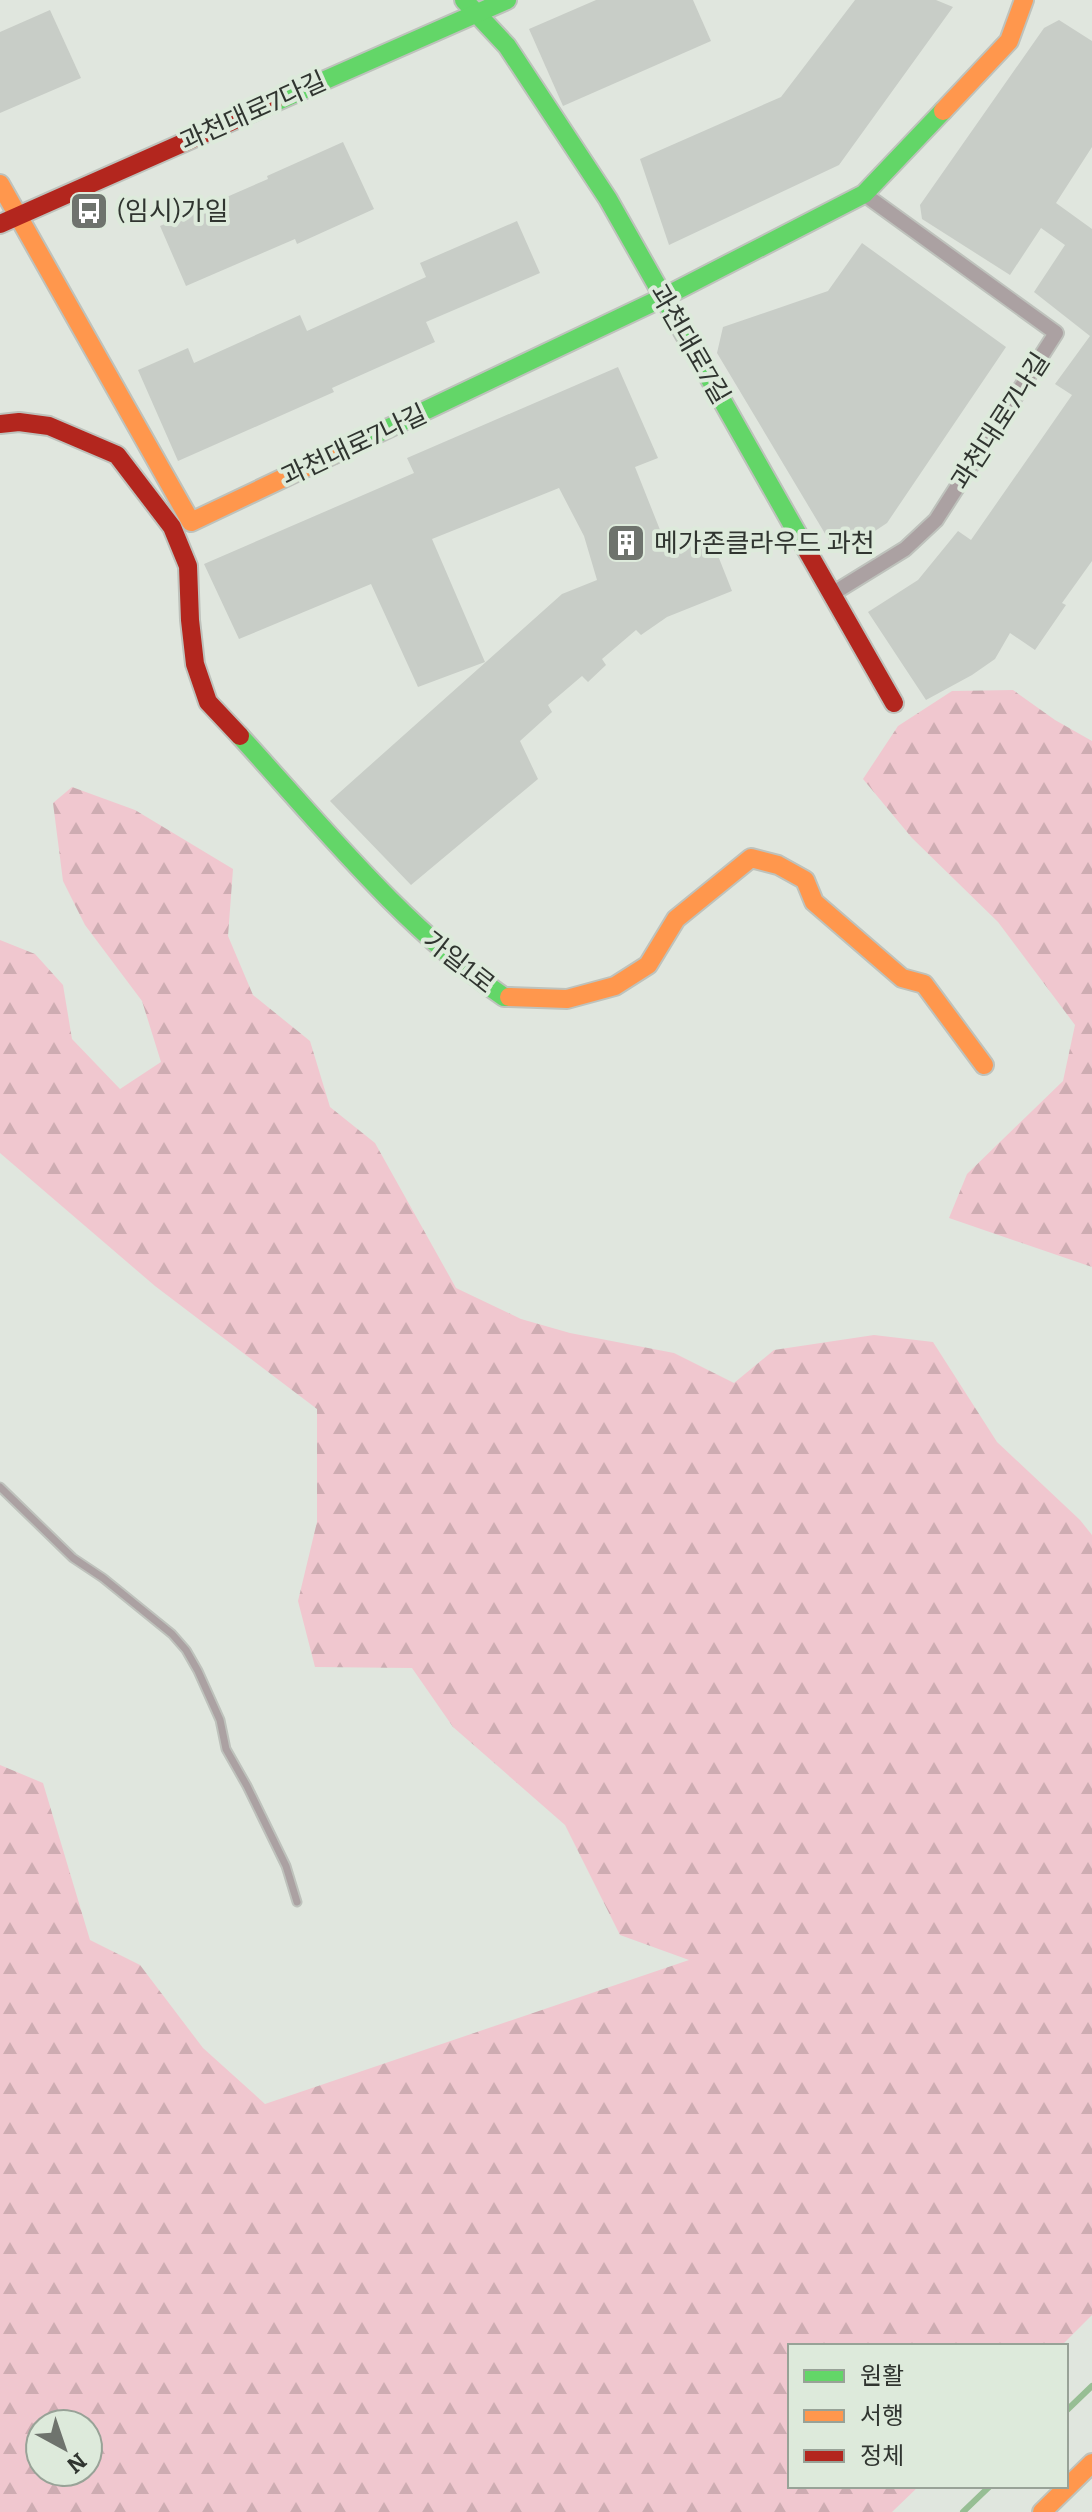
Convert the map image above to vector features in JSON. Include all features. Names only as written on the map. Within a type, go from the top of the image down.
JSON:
[{"type":"street","name":"과천대로7다길","points":[[8,220],[470,6],[507,0]]},
{"type":"street","name":"과천대로7나길","points":[[0,184],[8,220],[191,522],[664,297],[864,194],[1009,41],[1024,0]]},
{"type":"street","name":"과천대로7길","points":[[470,6],[507,46],[608,199],[894,703]]},
{"type":"street","name":"과천대로7나길","points":[[832,594],[905,549],[936,520],[1056,333],[864,194]]},
{"type":"street","name":"가일1로","points":[[0,424],[37,424],[72,435],[105,453],[117,455],[172,527],[188,566],[195,664],[208,702],[417,928],[472,975],[504,997],[567,999],[615,986],[648,965],[676,919],[751,858],[778,865],[805,880],[814,902],[902,978],[924,984],[984,1065]]},
{"type":"street","points":[[1068,2487],[1092,2463]]},
{"type":"street","points":[[1042,2512],[1066,2488]]},
{"type":"lane","points":[[0,1487],[73,1558],[103,1578],[186,1650],[220,1720],[226,1749],[286,1866],[297,1902]]},
{"type":"green space","points":[[1013,690],[1055,720],[1092,741],[1092,1267],[949,1218],[967,1174],[1063,1081],[1075,1025],[998,922],[912,838],[863,779],[898,726],[952,691]]},
{"type":"green space","points":[[72,787],[135,810],[233,869],[228,936],[253,995],[310,1041],[330,1107],[375,1143],[456,1288],[521,1319],[570,1333],[674,1353],[734,1383],[774,1350],[874,1335],[933,1342],[997,1442],[1092,1535],[1092,2315],[1063,2344],[788,2344],[788,2488],[917,2488],[892,2512],[0,2512],[0,1765],[43,1783],[90,1940],[140,1965],[203,2048],[265,2104],[689,1960],[620,1935],[565,1825],[453,1727],[412,1668],[315,1667],[298,1601],[317,1522],[317,1409],[155,1286],[0,1153],[0,940],[35,954],[63,985],[72,1039],[120,1089],[161,1062],[142,1001],[85,925],[63,881],[53,803]]},
{"type":"building","points":[[596,0],[693,0],[711,41],[563,106],[529,29]]},
{"type":"building","points":[[855,0],[936,0],[953,7],[839,165],[669,245],[640,159],[781,97]]},
{"type":"building","points":[[50,10],[81,78],[0,113],[0,32]]},
{"type":"building","points":[[1059,20],[1092,41],[1092,147],[1056,203],[1092,229],[1092,561],[1062,603],[1066,605],[1035,650],[1010,633],[995,659],[926,700],[868,612],[918,580],[958,531],[971,540],[1072,395],[1055,384],[1090,336],[1034,292],[1065,245],[1041,228],[1010,275],[922,219],[920,205],[1044,28]]},
{"type":"building","points":[[343,142],[374,209],[297,244],[295,239],[186,286],[160,226]]},
{"type":"building","points":[[517,221],[540,273],[426,322],[435,342],[332,388],[334,392],[178,461],[138,370],[188,348],[194,363],[300,315],[307,331],[426,277],[420,263]]},
{"type":"building","points":[[862,243],[1006,347],[887,523],[851,547],[830,542],[717,353],[723,327],[828,291]]},
{"type":"building","points":[[618,367],[658,458],[635,467],[668,550],[709,533],[732,591],[667,617],[641,635],[636,630],[602,659],[606,665],[588,682],[582,676],[548,705],[552,712],[520,741],[538,779],[411,885],[330,801],[562,594],[597,580],[584,536],[559,488],[432,539],[485,662],[418,687],[371,584],[239,639],[204,564],[414,473],[407,458]]},
{"type":"waterway","points":[[1068,2409],[1092,2386]]},
{"type":"waterway","points":[[963,2512],[988,2488]]},
{"type":"traffic: fast","points":[[464,0],[507,46],[608,199],[805,547]]},
{"type":"traffic: fast","points":[[273,103],[507,0]]},
{"type":"traffic: fast","points":[[334,454],[664,297],[864,194],[943,111]]},
{"type":"traffic: fast","points":[[240,736],[398,908],[467,970],[504,997],[509,997]]},
{"type":"traffic: slow","points":[[943,111],[1009,41],[1024,0]]},
{"type":"traffic: slow","points":[[0,184],[191,522],[334,454]]},
{"type":"traffic: slow","points":[[509,997],[567,999],[615,986],[648,965],[676,919],[751,858],[778,865],[805,880],[814,902],[902,978],[924,984],[984,1065]]},
{"type":"traffic: slow","points":[[1068,2487],[1092,2463]]},
{"type":"traffic: slow","points":[[1042,2512],[1066,2488]]},
{"type":"traffic: jam","points":[[0,224],[273,103]]},
{"type":"traffic: jam","points":[[0,424],[19,422],[49,426],[117,455],[172,527],[188,566],[195,664],[208,702],[240,736]]},
{"type":"traffic: jam","points":[[805,547],[894,703]]},
{"type":"place","name":"(임시)가일","points":[[89,211]]},
{"type":"place","name":"메가존클라우드 과천","points":[[626,543]]}]
